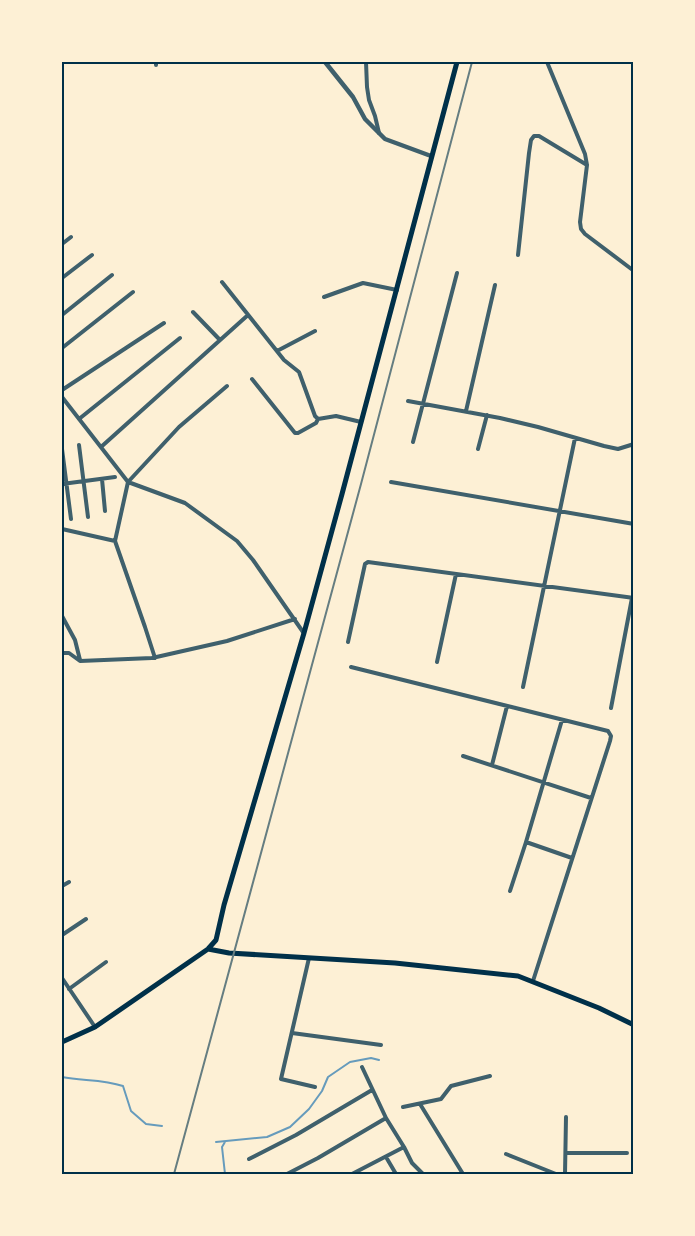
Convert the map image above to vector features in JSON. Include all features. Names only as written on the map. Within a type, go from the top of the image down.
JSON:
[{"type":"main road","points":[[62,1042],[95,1027],[208,949],[216,940],[362,422],[457,62]]},
{"type":"main road","points":[[208,949],[228,953],[395,963],[507,974],[533,981],[599,1008],[633,1025]]},
{"type":"street","points":[[324,62],[353,97],[365,119],[379,134],[385,139],[431,156]]},
{"type":"street","points":[[366,62],[369,100],[379,134]]},
{"type":"street","points":[[547,62],[585,154],[587,165],[581,229],[633,271]]},
{"type":"street","points":[[518,255],[529,153],[534,136],[539,136],[587,165]]},
{"type":"street","points":[[62,244],[71,237]]},
{"type":"street","points":[[62,278],[92,255]]},
{"type":"street","points":[[413,442],[457,273]]},
{"type":"street","points":[[62,315],[112,275]]},
{"type":"street","points":[[222,282],[284,360],[299,372],[318,419]]},
{"type":"street","points":[[324,297],[363,283],[397,290]]},
{"type":"street","points":[[466,411],[495,285]]},
{"type":"street","points":[[62,348],[134,292]]},
{"type":"street","points":[[193,312],[220,340]]},
{"type":"street","points":[[101,447],[248,315]]},
{"type":"street","points":[[62,390],[164,323]]},
{"type":"street","points":[[277,351],[315,332]]},
{"type":"street","points":[[79,419],[180,338]]},
{"type":"street","points":[[252,379],[295,433],[316,423],[318,419],[336,416],[362,422]]},
{"type":"street","points":[[154,658],[114,541],[128,482],[179,427],[227,386]]},
{"type":"street","points":[[62,397],[128,482],[185,503],[237,541],[304,633]]},
{"type":"street","points":[[408,401],[487,415],[538,427],[604,447],[618,449],[633,444]]},
{"type":"street","points":[[478,449],[487,415]]},
{"type":"street","points":[[523,687],[575,438]]},
{"type":"street","points":[[79,445],[88,517]]},
{"type":"street","points":[[62,449],[64,484],[71,519]]},
{"type":"street","points":[[64,484],[115,477]]},
{"type":"street","points":[[102,479],[105,511]]},
{"type":"street","points":[[391,482],[633,524]]},
{"type":"street","points":[[62,529],[114,541]]},
{"type":"street","points":[[348,642],[365,564],[368,562],[633,598],[611,708]]},
{"type":"street","points":[[437,662],[456,574]]},
{"type":"street","points":[[62,616],[75,640],[80,661]]},
{"type":"street","points":[[62,653],[69,653],[80,661],[154,658],[226,641],[295,620]]},
{"type":"street","points":[[351,667],[608,731],[611,736],[533,981]]},
{"type":"street","points":[[492,765],[507,706]]},
{"type":"street","points":[[510,891],[562,720]]},
{"type":"street","points":[[463,756],[591,798]]},
{"type":"street","points":[[526,842],[572,858]]},
{"type":"street","points":[[62,886],[69,882]]},
{"type":"street","points":[[62,935],[86,919]]},
{"type":"street","points":[[309,957],[281,1079],[315,1087]]},
{"type":"street","points":[[69,988],[106,962]]},
{"type":"street","points":[[62,978],[95,1027]]},
{"type":"street","points":[[292,1033],[381,1045]]},
{"type":"street","points":[[362,1067],[386,1118],[412,1163],[423,1174]]},
{"type":"street","points":[[403,1107],[441,1099],[451,1086],[490,1076]]},
{"type":"street","points":[[249,1159],[296,1135],[372,1090]]},
{"type":"street","points":[[420,1104],[463,1174]]},
{"type":"street","points":[[565,1174],[567,1117]]},
{"type":"street","points":[[287,1174],[386,1118]]},
{"type":"street","points":[[352,1174],[360,1173],[404,1147]]},
{"type":"street","points":[[566,1153],[627,1153]]},
{"type":"street","points":[[506,1154],[555,1174]]},
{"type":"street","points":[[386,1157],[396,1174]]},
{"type":"waterway","points":[[216,1142],[267,1137],[290,1127],[309,1109],[322,1091],[328,1077],[350,1062],[371,1058],[379,1060]]},
{"type":"waterway","points":[[62,1077],[123,1086],[131,1111],[146,1124],[162,1126]]},
{"type":"waterway","points":[[225,1142],[222,1147],[225,1174]]},
{"type":"railway","points":[[174,1174],[361,484],[472,62]]}]
